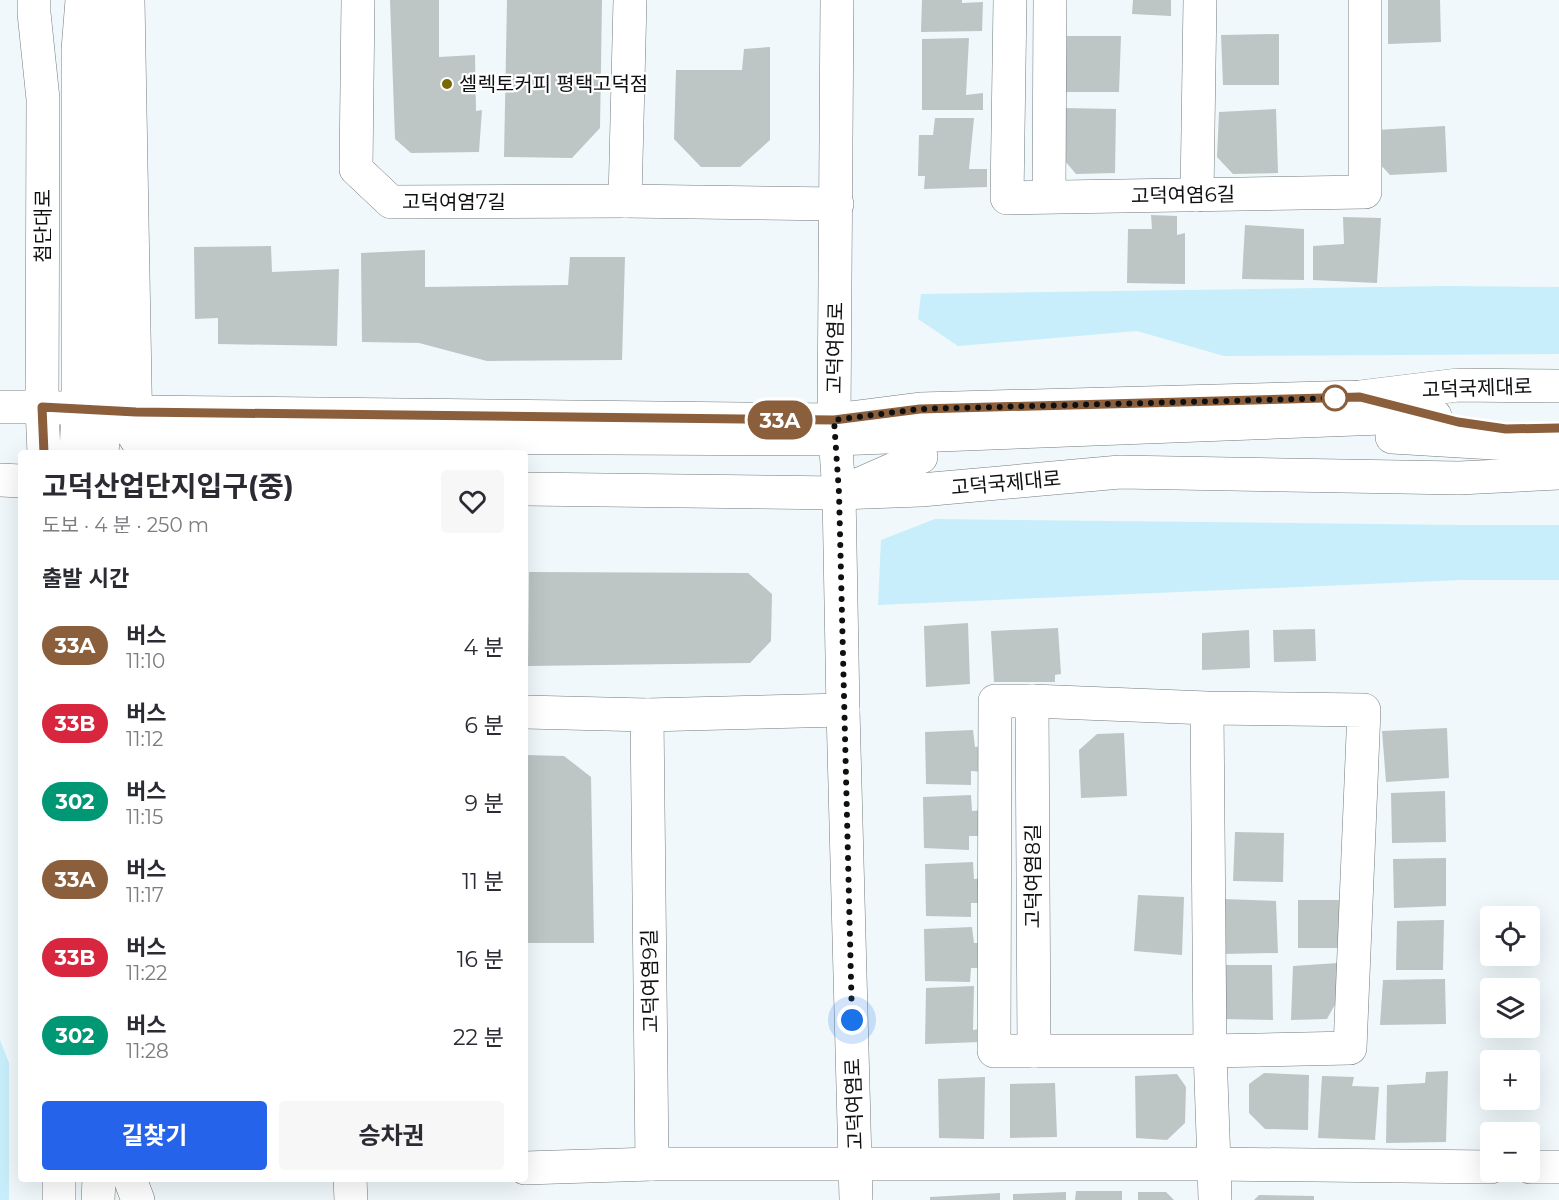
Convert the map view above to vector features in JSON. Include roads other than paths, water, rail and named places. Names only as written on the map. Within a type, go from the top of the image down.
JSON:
[{"type":"street","name":"첨단대로","points":[[34,0],[43,99],[44,450]]},
{"type":"street","points":[[82,0],[78,50],[105,435]]},
{"type":"street","points":[[103,0],[105,435]]},
{"type":"street","points":[[105,435],[128,0]]},
{"type":"street","name":"고덕여염7길","points":[[358,0],[356,169],[391,202],[625,201],[837,204]]},
{"type":"street","points":[[625,201],[630,0]]},
{"type":"street","name":"고덕여염로","points":[[837,0],[836,438],[856,1200]]},
{"type":"street","name":"고덕여염6길","points":[[1010,0],[1007,198],[1365,192],[1365,0]]},
{"type":"street","points":[[1049,196],[1050,0]]},
{"type":"street","points":[[1197,195],[1200,0]]},
{"type":"street","points":[[43,99],[78,50]]},
{"type":"street","name":"고덕국제대로","points":[[0,407],[42,407],[105,435],[836,438],[920,409],[1360,397],[1458,385],[1559,386]]},
{"type":"street","points":[[1360,397],[1458,422],[1506,429],[1559,428]]},
{"type":"street","points":[[528,456],[836,438],[1435,416]]},
{"type":"street","points":[[839,493],[921,457],[1005,441],[1237,430],[1458,440],[1555,465]]},
{"type":"street","points":[[836,438],[921,457]]},
{"type":"street","name":"고덕국제대로","points":[[528,489],[839,493],[921,490],[1120,472],[1459,478],[1555,465]]},
{"type":"street","points":[[0,480],[18,481]]},
{"type":"street","points":[[994,701],[1207,708],[1364,710],[1350,1048],[1210,1051],[994,1051],[994,701]]},
{"type":"street","points":[[1207,708],[1210,1051],[1215,1200]]},
{"type":"street","points":[[528,712],[647,715],[843,710]]},
{"type":"street","name":"고덕여염9길","points":[[647,715],[652,1164]]},
{"type":"street","points":[[528,1168],[652,1164],[855,1163],[1480,1167]]},
{"type":"street","points":[[1540,1167],[1559,1167]]},
{"type":"street","points":[[59,1182],[59,1200]]},
{"type":"street","points":[[98,1200],[99,1182]]},
{"type":"street","points":[[115,1182],[115,1200]]},
{"type":"street","points":[[131,1182],[138,1200]]},
{"type":"street","points":[[145,1200],[146,1182]]},
{"type":"street","points":[[350,1182],[351,1200]]},
{"type":"place","name":"셀렉토커피 평택고덕점","points":[[447,84]]}]
